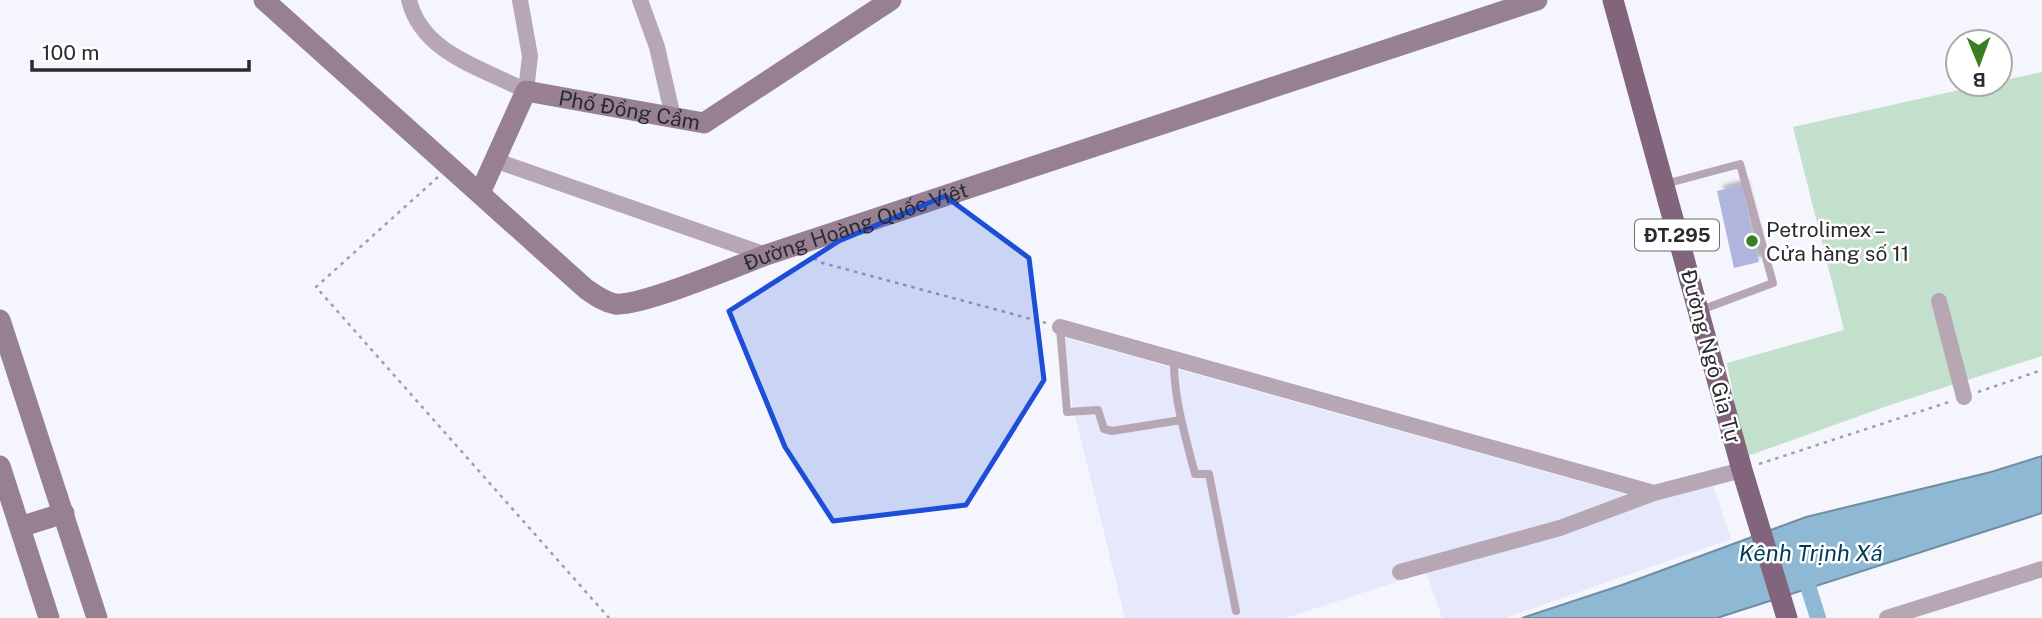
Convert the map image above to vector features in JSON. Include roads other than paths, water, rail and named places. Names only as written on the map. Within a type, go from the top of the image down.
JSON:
[{"type":"main road","name":"Đường Ngô Gia Tự","points":[[1613,0],[1742,470]]},
{"type":"main road","name":"ĐT.295","points":[[1742,470],[1787,618]]},
{"type":"street","name":"Đường Hoàng Quốc Việt","points":[[264,0],[586,289],[613,303],[637,301],[766,255],[1537,0]]},
{"type":"street","points":[[409,0],[416,22],[435,43],[526,91]]},
{"type":"street","points":[[480,192],[526,91],[530,56],[520,0]]},
{"type":"street","points":[[640,0],[657,47],[673,117]]},
{"type":"street","name":"Phố Đồng Cẩm","points":[[526,91],[704,123],[891,0]]},
{"type":"street","points":[[494,160],[766,255]]},
{"type":"street","points":[[1938,301],[1964,397]]},
{"type":"street","points":[[0,320],[97,618]]},
{"type":"street","points":[[1060,327],[1654,493]]},
{"type":"street","points":[[0,466],[50,618]]},
{"type":"street","points":[[1401,572],[1560,528],[1654,493],[1742,470]]},
{"type":"street","points":[[20,527],[64,513]]},
{"type":"street","points":[[1887,618],[2042,569]]},
{"type":"lane","points":[[1663,184],[1740,164],[1773,284],[1698,311]]},
{"type":"lane","points":[[1060,327],[1067,412],[1098,410],[1107,431],[1181,420]]},
{"type":"lane","points":[[1174,357],[1174,379],[1181,420],[1195,474],[1209,474],[1236,611]]},
{"type":"water","name":"Kênh Trịnh Xá","points":[[2042,456],[2042,513],[1717,618],[1522,618],[1622,585],[1806,517],[1991,472]]},
{"type":"waterway","points":[[1803,570],[1818,618]]},
{"type":"place","name":"Petrolimex – Cửa hàng số 11","points":[[1752,241]]}]
